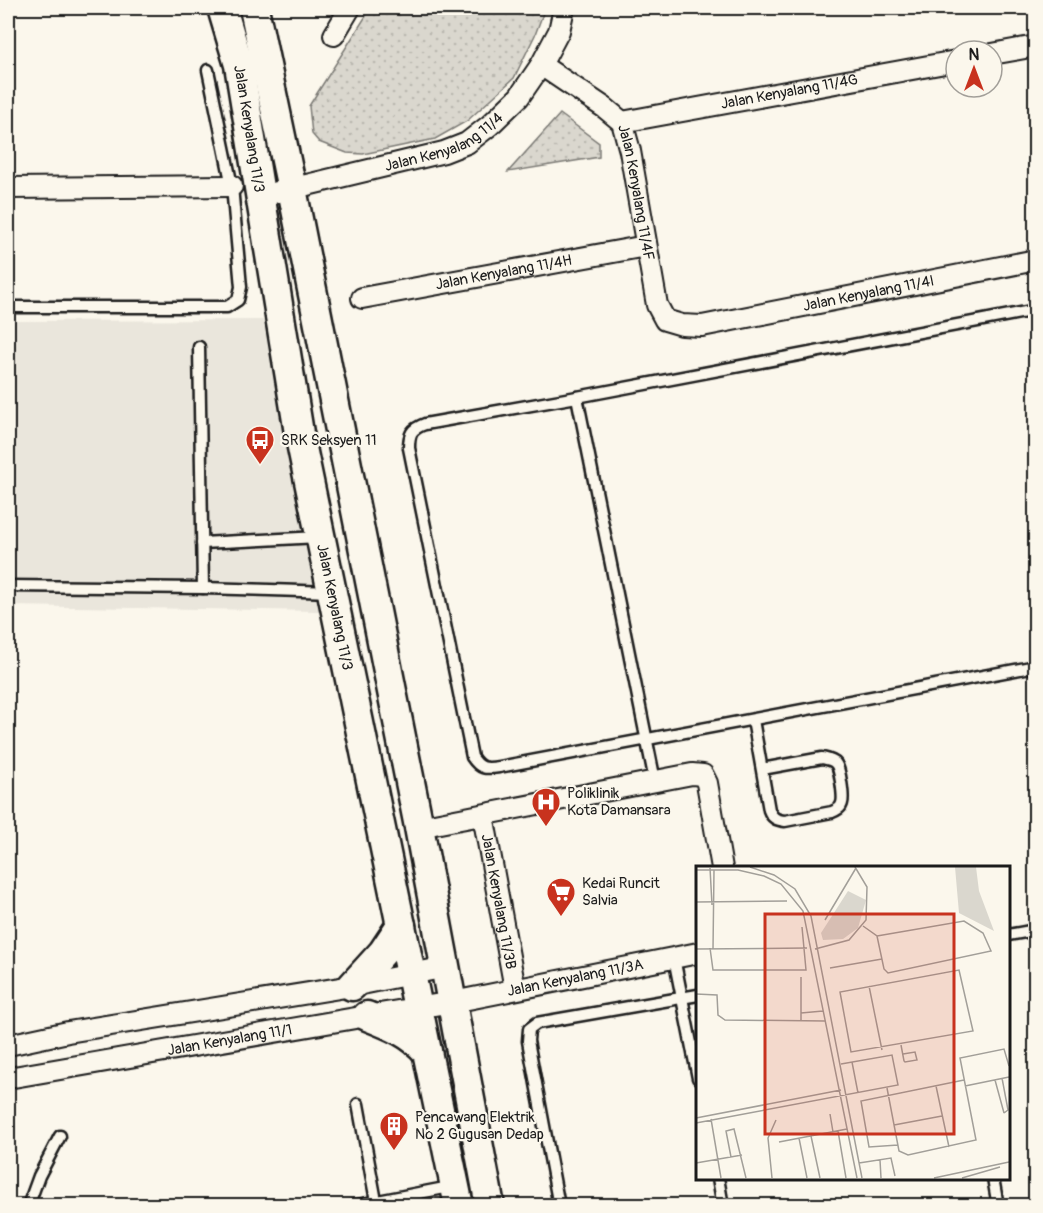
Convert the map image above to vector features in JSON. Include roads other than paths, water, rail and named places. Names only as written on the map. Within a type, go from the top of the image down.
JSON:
[{"type":"street","name":"Jalan Kenyalang 11/3","points":[[222,8],[239,65],[299,433],[457,1196]]},
{"type":"street","name":"Jalan Kenyalang 11/3","points":[[254,8],[419,827],[490,1206]]},
{"type":"street","points":[[334,35],[350,8]]},
{"type":"street","name":"Jalan Kenyalang 11/4","points":[[261,196],[444,152],[467,142],[490,125],[519,97],[541,65],[559,31],[564,8]]},
{"type":"street","points":[[1004,52],[1035,46]]},
{"type":"street","name":"Jalan Kenyalang 11/4G","points":[[622,122],[944,63]]},
{"type":"street","name":"Jalan Kenyalang 11/4F","points":[[541,65],[622,122],[630,151],[657,306],[665,320],[682,325],[702,326]]},
{"type":"street","points":[[8,188],[232,186]]},
{"type":"street","name":"Jalan Kenyalang 11/4H","points":[[362,298],[646,246]]},
{"type":"street","name":"Jalan Kenyalang 11/4I","points":[[702,326],[1035,260]]},
{"type":"street","points":[[419,827],[692,774],[703,775],[707,783],[722,866]]},
{"type":"street","name":"Jalan Kenyalang 11/3B","points":[[483,815],[515,989]]},
{"type":"street","points":[[352,986],[383,952],[400,925]]},
{"type":"street","name":"Jalan Kenyalang 11/3A","points":[[453,1002],[696,953]]},
{"type":"street","points":[[8,1045],[68,1032],[352,986],[446,967]]},
{"type":"street","name":"Jalan Kenyalang 11/1","points":[[8,1078],[453,1002]]},
{"type":"street","points":[[367,1016],[395,1027],[418,1041],[427,1052]]},
{"type":"lane","points":[[8,308],[228,307],[238,300],[241,287],[232,186],[208,70]]},
{"type":"lane","points":[[1035,310],[425,424],[411,432],[409,439],[472,756],[482,767],[490,768],[646,740],[1035,666]]},
{"type":"lane","points":[[199,347],[203,588]]},
{"type":"lane","points":[[577,397],[656,781]]},
{"type":"lane","points":[[202,543],[321,537]]},
{"type":"lane","points":[[8,586],[332,592]]},
{"type":"lane","points":[[753,720],[769,810],[772,816],[777,820],[785,821],[832,812],[838,810],[842,804],[843,797],[836,763],[829,759],[822,758],[762,769]]},
{"type":"lane","points":[[1010,935],[1035,930]]},
{"type":"lane","points":[[674,958],[696,1068]]},
{"type":"lane","points":[[559,1206],[528,1041],[529,1029],[537,1023],[696,995]]},
{"type":"lane","points":[[358,1104],[376,1201]]},
{"type":"lane","points":[[28,1206],[39,1176],[60,1136]]},
{"type":"lane","points":[[718,1180],[723,1206]]},
{"type":"lane","points":[[993,1180],[998,1206]]},
{"type":"lane","points":[[352,1206],[376,1201],[457,1196]]},
{"type":"place","name":"SRK Seksyen 11","points":[[260,466]]},
{"type":"place","name":"Poliklinik Kota Damansara","points":[[546,828]]},
{"type":"place","name":"Kedai Runcit Salvia","points":[[561,918]]},
{"type":"place","name":"Pencawang Elektrik No 2 Gugusan Dedap","points":[[394,1152]]}]
